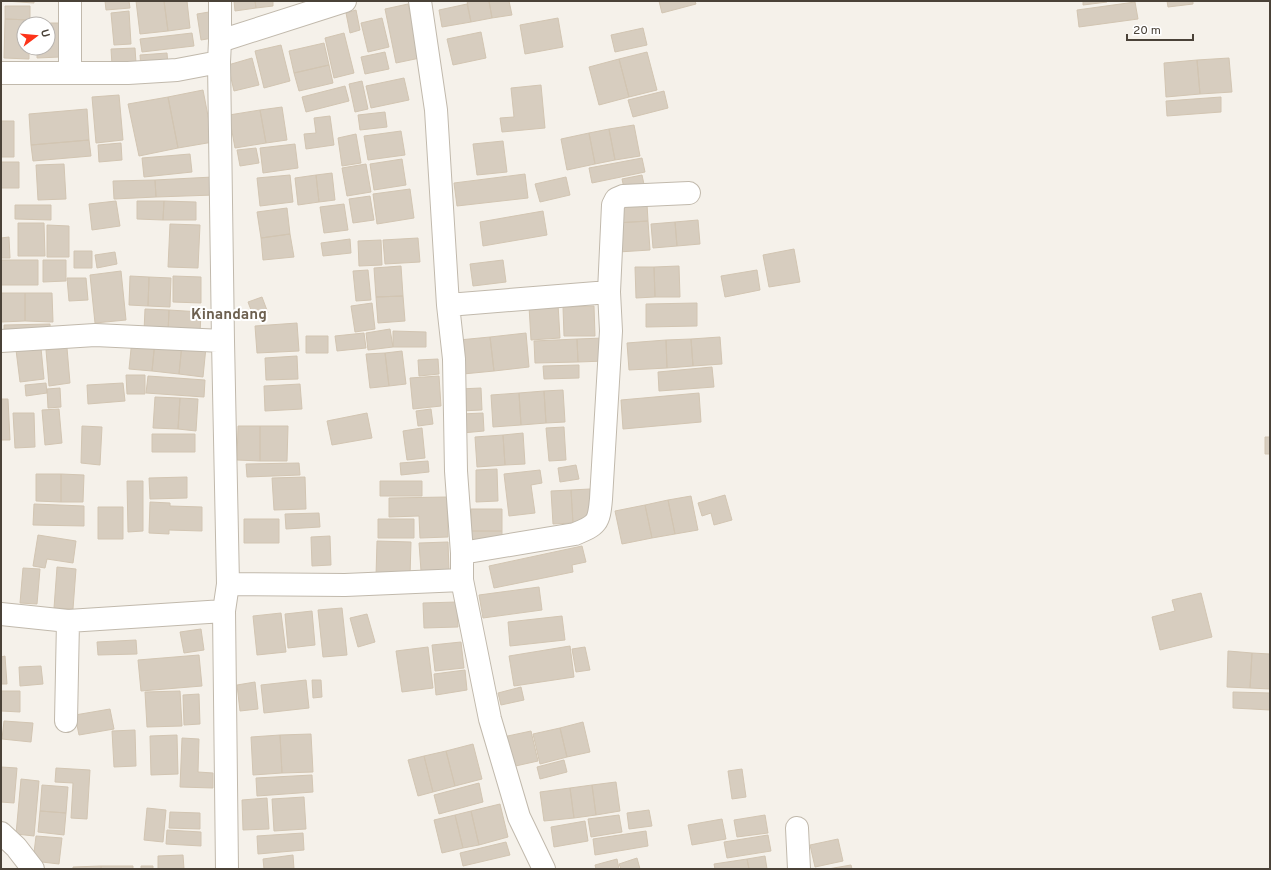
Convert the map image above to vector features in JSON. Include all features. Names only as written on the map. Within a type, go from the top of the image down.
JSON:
[{"type":"street","points":[[70,1],[70,73]]},
{"type":"street","points":[[220,1],[219,62],[228,584],[224,611],[227,869]]},
{"type":"street","points":[[220,41],[345,1]]},
{"type":"street","points":[[420,1],[436,110],[448,305],[454,360],[456,470],[462,553],[462,580],[490,719],[519,817],[544,869]]},
{"type":"street","points":[[1,73],[128,73],[177,70],[219,62]]},
{"type":"street","points":[[462,553],[575,534],[595,523],[600,515],[611,331],[609,292],[613,205],[616,199],[623,196],[689,193]]},
{"type":"street","points":[[448,305],[609,292]]},
{"type":"street","points":[[1,341],[95,335],[223,341]]},
{"type":"street","points":[[228,584],[344,585],[462,580]]},
{"type":"street","points":[[1,614],[68,620],[224,611]]},
{"type":"street","points":[[66,721],[68,620]]},
{"type":"street","points":[[797,828],[799,869]]},
{"type":"street","points":[[1,833],[16,847],[33,869]]},
{"type":"building","points":[[5,1],[34,1],[34,3]]},
{"type":"building","points":[[105,1],[129,1],[130,8],[106,10]]},
{"type":"building","points":[[136,1],[164,1],[168,31],[140,34]]},
{"type":"building","points":[[164,1],[187,1],[190,28],[168,31]]},
{"type":"building","points":[[234,1],[255,1],[256,8],[235,11]]},
{"type":"building","points":[[255,1],[273,1],[273,6],[256,8]]},
{"type":"building","points":[[467,1],[489,1],[492,18],[471,22]]},
{"type":"building","points":[[489,1],[509,1],[512,15],[492,18]]},
{"type":"building","points":[[659,1],[695,1],[696,4],[662,13]]},
{"type":"building","points":[[1083,1],[1107,1],[1107,2],[1083,5]]},
{"type":"building","points":[[1167,1],[1193,1],[1193,4],[1168,7]]},
{"type":"building","points":[[1135,2],[1138,19],[1079,27],[1077,10]]},
{"type":"building","points":[[408,4],[420,58],[396,63],[385,9]]},
{"type":"building","points":[[467,4],[471,22],[442,27],[439,10]]},
{"type":"building","points":[[5,6],[30,6],[30,16],[16,16],[16,19],[5,19]]},
{"type":"building","points":[[356,10],[360,30],[350,33],[346,13]]},
{"type":"building","points":[[129,11],[131,44],[114,45],[111,13]]},
{"type":"building","points":[[209,12],[213,38],[201,40],[197,14]]},
{"type":"building","points":[[382,18],[389,47],[368,52],[361,23]]},
{"type":"building","points":[[558,18],[563,47],[525,54],[520,25]]},
{"type":"building","points":[[5,19],[16,19],[16,56],[29,56],[29,59],[4,58]]},
{"type":"building","points":[[56,23],[59,23],[60,57],[37,58],[37,56],[56,56]]},
{"type":"building","points":[[643,28],[647,45],[615,52],[611,35]]},
{"type":"building","points":[[481,32],[486,58],[453,65],[447,39]]},
{"type":"building","points":[[192,33],[194,46],[142,52],[140,39]]},
{"type":"building","points":[[344,33],[354,73],[334,78],[325,38]]},
{"type":"building","points":[[324,43],[329,65],[294,73],[289,51]]},
{"type":"building","points":[[281,45],[290,81],[264,88],[255,51]]},
{"type":"building","points":[[135,48],[136,63],[112,65],[111,49]]},
{"type":"building","points":[[385,52],[389,69],[365,74],[361,57]]},
{"type":"building","points":[[647,52],[657,90],[629,97],[619,59]]},
{"type":"building","points":[[167,53],[168,65],[141,68],[140,55]]},
{"type":"building","points":[[252,58],[259,85],[234,91],[228,65]]},
{"type":"building","points":[[1229,58],[1232,92],[1200,94],[1197,60]]},
{"type":"building","points":[[619,59],[629,97],[599,105],[589,67]]},
{"type":"building","points":[[1197,60],[1200,94],[1166,97],[1164,63]]},
{"type":"building","points":[[329,65],[333,83],[299,91],[294,73]]},
{"type":"building","points":[[404,78],[409,100],[371,108],[366,86]]},
{"type":"building","points":[[362,81],[368,109],[355,112],[349,84]]},
{"type":"building","points":[[541,85],[545,128],[502,132],[500,118],[514,117],[511,88]]},
{"type":"building","points":[[345,86],[349,101],[306,112],[302,97]]},
{"type":"building","points":[[203,90],[213,142],[178,148],[168,97]]},
{"type":"building","points":[[664,91],[668,108],[633,117],[628,100]]},
{"type":"building","points":[[119,95],[123,140],[96,143],[92,97]]},
{"type":"building","points":[[168,97],[178,148],[139,156],[128,104]]},
{"type":"building","points":[[1221,97],[1221,112],[1167,116],[1166,101]]},
{"type":"building","points":[[282,107],[287,140],[266,143],[260,110]]},
{"type":"building","points":[[87,109],[89,140],[31,145],[29,114]]},
{"type":"building","points":[[260,110],[266,143],[235,148],[229,115]]},
{"type":"building","points":[[385,112],[387,127],[360,130],[358,115]]},
{"type":"building","points":[[330,116],[334,145],[306,149],[304,134],[316,133],[314,118]]},
{"type":"building","points":[[1,121],[14,121],[14,157],[1,157]]},
{"type":"building","points":[[634,125],[640,156],[615,160],[609,129]]},
{"type":"building","points":[[609,129],[615,160],[595,164],[589,133]]},
{"type":"building","points":[[401,131],[405,155],[368,160],[364,136]]},
{"type":"building","points":[[589,133],[595,164],[567,170],[561,139]]},
{"type":"building","points":[[356,134],[361,163],[342,166],[338,138]]},
{"type":"building","points":[[89,140],[91,156],[33,161],[31,145]]},
{"type":"building","points":[[503,141],[507,172],[477,175],[473,144]]},
{"type":"building","points":[[121,143],[122,160],[99,162],[98,145]]},
{"type":"building","points":[[295,144],[298,168],[263,173],[260,148]]},
{"type":"building","points":[[256,148],[259,163],[240,166],[237,150]]},
{"type":"building","points":[[190,154],[192,172],[144,177],[142,158]]},
{"type":"building","points":[[642,158],[645,172],[592,183],[589,168]]},
{"type":"building","points":[[402,159],[406,185],[374,190],[370,164]]},
{"type":"building","points":[[1,162],[19,162],[19,188],[1,188]]},
{"type":"building","points":[[64,164],[66,199],[38,200],[36,165]]},
{"type":"building","points":[[366,164],[371,192],[347,196],[342,168]]},
{"type":"building","points":[[332,173],[335,200],[319,202],[316,175]]},
{"type":"building","points":[[525,174],[528,198],[457,206],[454,183]]},
{"type":"building","points":[[290,175],[293,202],[260,206],[257,178]]},
{"type":"building","points":[[316,175],[319,202],[298,205],[295,178]]},
{"type":"building","points":[[642,175],[645,189],[625,193],[622,179]]},
{"type":"building","points":[[213,177],[214,195],[156,197],[155,180]]},
{"type":"building","points":[[566,177],[570,195],[540,202],[535,184]]},
{"type":"building","points":[[155,180],[156,197],[114,199],[113,181]]},
{"type":"building","points":[[410,189],[414,218],[377,224],[373,194]]},
{"type":"building","points":[[370,196],[374,220],[353,223],[349,199]]},
{"type":"building","points":[[116,201],[120,226],[92,230],[89,204]]},
{"type":"building","points":[[137,201],[164,201],[163,220],[137,219]]},
{"type":"building","points":[[164,201],[196,202],[196,220],[163,220]]},
{"type":"building","points":[[344,204],[348,230],[324,233],[320,207]]},
{"type":"building","points":[[647,204],[648,221],[616,223],[616,205]]},
{"type":"building","points":[[15,205],[51,205],[51,220],[15,219]]},
{"type":"building","points":[[287,208],[290,234],[261,238],[257,212]]},
{"type":"building","points":[[543,211],[547,235],[483,246],[480,222]]},
{"type":"building","points":[[698,220],[700,244],[677,246],[675,222]]},
{"type":"building","points":[[648,221],[650,250],[618,252],[616,223]]},
{"type":"building","points":[[675,222],[677,246],[653,248],[651,224]]},
{"type":"building","points":[[18,223],[44,223],[45,256],[18,256]]},
{"type":"building","points":[[170,224],[200,225],[198,268],[168,267]]},
{"type":"building","points":[[47,225],[69,226],[69,257],[47,257]]},
{"type":"building","points":[[290,234],[294,257],[263,260],[261,238]]},
{"type":"building","points":[[9,237],[10,258],[1,258],[1,238]]},
{"type":"building","points":[[418,238],[420,262],[385,264],[383,240]]},
{"type":"building","points":[[350,239],[351,253],[323,256],[321,243]]},
{"type":"building","points":[[381,240],[382,265],[359,266],[358,241]]},
{"type":"building","points":[[794,249],[800,282],[769,287],[763,255]]},
{"type":"building","points":[[74,251],[92,251],[92,268],[74,268]]},
{"type":"building","points":[[115,252],[117,264],[97,268],[95,255]]},
{"type":"building","points":[[1,260],[38,260],[38,285],[1,285]]},
{"type":"building","points":[[43,260],[66,260],[66,281],[43,282]]},
{"type":"building","points":[[503,260],[506,282],[473,286],[470,264]]},
{"type":"building","points":[[401,266],[403,296],[376,297],[374,268]]},
{"type":"building","points":[[679,266],[680,297],[655,297],[654,267]]},
{"type":"building","points":[[635,267],[654,267],[655,297],[636,298]]},
{"type":"building","points":[[368,270],[371,300],[356,301],[353,271]]},
{"type":"building","points":[[757,270],[760,290],[725,297],[721,276]]},
{"type":"building","points":[[121,271],[126,320],[95,323],[90,275]]},
{"type":"building","points":[[130,276],[149,277],[148,306],[129,305]]},
{"type":"building","points":[[173,276],[201,277],[201,303],[173,302]]},
{"type":"building","points":[[149,277],[171,278],[170,307],[148,306]]},
{"type":"building","points":[[67,278],[86,278],[88,300],[69,301]]},
{"type":"building","points":[[1,293],[25,293],[25,321],[1,322]]},
{"type":"building","points":[[25,293],[52,293],[53,322],[25,321]]},
{"type":"building","points":[[403,296],[405,321],[378,323],[376,297]]},
{"type":"building","points":[[262,297],[268,313],[254,318],[248,302]]},
{"type":"building","points":[[372,303],[375,329],[355,332],[351,306]]},
{"type":"building","points":[[697,303],[697,326],[646,327],[646,304]]},
{"type":"building","points":[[558,304],[560,338],[531,340],[529,306]]},
{"type":"building","points":[[594,306],[595,336],[564,336],[563,307]]},
{"type":"building","points":[[145,309],[169,310],[168,333],[144,331]]},
{"type":"building","points":[[169,310],[201,312],[200,334],[168,333]]},
{"type":"building","points":[[297,323],[299,351],[257,353],[255,326]]},
{"type":"building","points":[[50,324],[51,337],[4,338],[4,325]]},
{"type":"building","points":[[390,329],[393,347],[368,350],[366,333]]},
{"type":"building","points":[[393,331],[426,332],[426,347],[393,347]]},
{"type":"building","points":[[364,333],[366,348],[337,351],[335,336]]},
{"type":"building","points":[[526,333],[529,367],[494,371],[490,337]]},
{"type":"building","points":[[306,336],[328,336],[328,353],[306,353]]},
{"type":"building","points":[[490,337],[494,371],[463,374],[459,340]]},
{"type":"building","points":[[720,337],[722,364],[693,366],[691,339]]},
{"type":"building","points":[[604,338],[605,361],[578,362],[577,339]]},
{"type":"building","points":[[132,339],[155,341],[152,371],[129,369]]},
{"type":"building","points":[[577,339],[578,362],[535,363],[534,341]]},
{"type":"building","points":[[691,339],[693,366],[667,368],[666,340]]},
{"type":"building","points":[[666,340],[667,368],[629,370],[627,343]]},
{"type":"building","points":[[155,341],[182,344],[179,374],[152,371]]},
{"type":"building","points":[[182,344],[206,347],[203,377],[179,374]]},
{"type":"building","points":[[41,348],[44,379],[20,382],[16,350]]},
{"type":"building","points":[[67,348],[70,383],[49,386],[46,350]]},
{"type":"building","points":[[402,351],[406,384],[389,386],[385,353]]},
{"type":"building","points":[[385,353],[389,386],[370,388],[366,354]]},
{"type":"building","points":[[297,356],[298,379],[266,380],[265,358]]},
{"type":"building","points":[[438,359],[439,374],[419,376],[418,360]]},
{"type":"building","points":[[579,365],[579,378],[544,379],[543,366]]},
{"type":"building","points":[[712,367],[714,387],[659,391],[658,372]]},
{"type":"building","points":[[126,375],[145,375],[145,394],[127,394]]},
{"type":"building","points":[[148,376],[205,380],[204,397],[146,393]]},
{"type":"building","points":[[439,376],[441,406],[413,409],[410,378]]},
{"type":"building","points":[[46,383],[47,393],[26,396],[25,385]]},
{"type":"building","points":[[123,383],[125,401],[88,404],[87,385]]},
{"type":"building","points":[[300,384],[302,409],[265,411],[264,386]]},
{"type":"building","points":[[60,388],[61,407],[48,408],[47,389]]},
{"type":"building","points":[[481,388],[482,410],[460,411],[459,389]]},
{"type":"building","points":[[563,390],[565,422],[546,423],[544,391]]},
{"type":"building","points":[[544,391],[546,423],[521,425],[519,393]]},
{"type":"building","points":[[519,393],[521,425],[493,427],[491,395]]},
{"type":"building","points":[[699,393],[701,422],[623,429],[621,400]]},
{"type":"building","points":[[155,397],[180,398],[178,429],[153,428]]},
{"type":"building","points":[[180,398],[198,399],[196,431],[178,429]]},
{"type":"building","points":[[1,399],[8,399],[10,440],[1,440]]},
{"type":"building","points":[[59,409],[62,443],[45,445],[42,410]]},
{"type":"building","points":[[431,409],[433,424],[418,426],[416,411]]},
{"type":"building","points":[[13,413],[34,413],[35,447],[15,448]]},
{"type":"building","points":[[367,413],[372,438],[332,445],[327,421]]},
{"type":"building","points":[[483,413],[484,431],[462,433],[461,414]]},
{"type":"building","points":[[82,426],[102,427],[100,465],[81,463]]},
{"type":"building","points":[[238,426],[260,426],[260,461],[237,460]]},
{"type":"building","points":[[260,426],[288,426],[287,461],[260,461]]},
{"type":"building","points":[[564,427],[566,460],[549,461],[546,428]]},
{"type":"building","points":[[422,428],[425,458],[407,460],[403,431]]},
{"type":"building","points":[[523,433],[525,464],[505,465],[503,435]]},
{"type":"building","points":[[152,434],[195,434],[195,452],[152,452]]},
{"type":"building","points":[[503,435],[505,465],[477,467],[475,437]]},
{"type":"building","points":[[1265,437],[1270,437],[1270,454],[1265,454]]},
{"type":"building","points":[[428,461],[429,472],[401,475],[400,463]]},
{"type":"building","points":[[299,463],[300,475],[247,477],[246,464]]},
{"type":"building","points":[[576,465],[579,479],[560,482],[558,468]]},
{"type":"building","points":[[497,469],[498,501],[476,502],[476,470]]},
{"type":"building","points":[[540,470],[542,483],[531,485],[535,513],[509,516],[504,474]]},
{"type":"building","points":[[36,474],[61,474],[61,502],[36,501]]},
{"type":"building","points":[[61,474],[84,475],[83,502],[61,502]]},
{"type":"building","points":[[187,477],[187,498],[150,499],[149,478]]},
{"type":"building","points":[[305,477],[306,509],[274,510],[272,478]]},
{"type":"building","points":[[127,481],[143,481],[143,531],[128,532]]},
{"type":"building","points":[[380,481],[422,481],[422,496],[380,496]]},
{"type":"building","points":[[590,489],[592,521],[573,523],[571,490]]},
{"type":"building","points":[[571,490],[573,523],[553,524],[551,491]]},
{"type":"building","points":[[725,495],[732,520],[714,525],[711,513],[702,516],[698,503]]},
{"type":"building","points":[[691,496],[698,530],[675,534],[668,500]]},
{"type":"building","points":[[447,497],[448,537],[420,538],[419,516],[389,517],[389,498]]},
{"type":"building","points":[[668,500],[675,534],[652,538],[645,505]]},
{"type":"building","points":[[150,502],[170,503],[170,506],[202,507],[202,531],[169,530],[169,534],[149,533]]},
{"type":"building","points":[[34,504],[84,506],[84,526],[33,525]]},
{"type":"building","points":[[645,505],[652,538],[622,544],[615,511]]},
{"type":"building","points":[[98,507],[123,507],[123,539],[98,539]]},
{"type":"building","points":[[471,509],[502,509],[502,531],[471,531]]},
{"type":"building","points":[[319,513],[320,527],[286,529],[285,514]]},
{"type":"building","points":[[244,519],[279,519],[279,543],[244,543]]},
{"type":"building","points":[[378,519],[414,519],[414,538],[378,538]]},
{"type":"building","points":[[471,531],[502,531],[502,545],[471,545]]},
{"type":"building","points":[[38,535],[76,541],[73,563],[47,559],[45,568],[33,566]]},
{"type":"building","points":[[330,536],[331,565],[312,566],[311,537]]},
{"type":"building","points":[[377,541],[411,542],[410,577],[376,576]]},
{"type":"building","points":[[448,542],[449,570],[421,571],[419,543]]},
{"type":"building","points":[[582,546],[586,562],[572,565],[573,572],[494,588],[489,566]]},
{"type":"building","points":[[57,567],[76,569],[73,609],[54,608]]},
{"type":"building","points":[[23,568],[40,569],[37,604],[20,603]]},
{"type":"building","points":[[539,587],[542,610],[483,618],[479,595]]},
{"type":"building","points":[[1201,593],[1212,637],[1160,650],[1152,617],[1175,611],[1172,600]]},
{"type":"building","points":[[457,602],[458,627],[424,628],[423,603]]},
{"type":"building","points":[[342,608],[347,655],[323,657],[318,610]]},
{"type":"building","points":[[312,611],[315,645],[288,648],[285,614]]},
{"type":"building","points":[[281,613],[286,652],[257,655],[253,616]]},
{"type":"building","points":[[367,614],[375,642],[358,647],[350,618]]},
{"type":"building","points":[[562,616],[565,640],[510,646],[508,622]]},
{"type":"building","points":[[201,629],[204,650],[184,653],[180,632]]},
{"type":"building","points":[[136,640],[137,654],[98,655],[97,642]]},
{"type":"building","points":[[461,642],[464,668],[435,671],[432,645]]},
{"type":"building","points":[[570,646],[574,677],[514,686],[509,656]]},
{"type":"building","points":[[428,647],[433,688],[402,692],[396,651]]},
{"type":"building","points":[[585,647],[590,670],[576,672],[572,649]]},
{"type":"building","points":[[1228,651],[1252,653],[1250,688],[1227,687]]},
{"type":"building","points":[[1252,653],[1270,654],[1270,689],[1250,688]]},
{"type":"building","points":[[199,655],[202,686],[141,691],[138,660]]},
{"type":"building","points":[[5,656],[7,684],[1,684],[1,657]]},
{"type":"building","points":[[41,666],[43,684],[20,686],[19,667]]},
{"type":"building","points":[[465,670],[467,690],[436,695],[434,674]]},
{"type":"building","points":[[306,680],[309,708],[264,713],[261,685]]},
{"type":"building","points":[[312,680],[321,680],[322,697],[313,698]]},
{"type":"building","points":[[255,682],[258,709],[240,711],[237,685]]},
{"type":"building","points":[[521,687],[524,700],[501,705],[498,693]]},
{"type":"building","points":[[1,691],[20,691],[20,712],[1,711]]},
{"type":"building","points":[[180,691],[182,726],[147,727],[145,692]]},
{"type":"building","points":[[1233,692],[1270,693],[1270,710],[1233,708]]},
{"type":"building","points":[[199,694],[200,724],[184,725],[183,695]]},
{"type":"building","points":[[110,709],[114,729],[79,735],[75,715]]},
{"type":"building","points":[[4,721],[33,723],[31,742],[2,739]]},
{"type":"building","points":[[583,722],[590,752],[567,757],[560,728]]},
{"type":"building","points":[[560,728],[567,757],[540,764],[533,734]]},
{"type":"building","points":[[135,730],[136,766],[114,767],[112,731]]},
{"type":"building","points":[[531,731],[538,761],[511,767],[503,737]]},
{"type":"building","points":[[311,734],[313,772],[282,773],[280,735]]},
{"type":"building","points":[[177,735],[178,774],[151,775],[150,736]]},
{"type":"building","points":[[280,735],[282,773],[253,775],[251,737]]},
{"type":"building","points":[[182,738],[199,739],[198,772],[213,773],[213,788],[180,787]]},
{"type":"building","points":[[473,744],[482,779],[455,786],[446,751]]},
{"type":"building","points":[[446,751],[455,786],[433,792],[424,756]]},
{"type":"building","points":[[424,756],[433,792],[418,796],[408,760]]},
{"type":"building","points":[[564,760],[567,772],[540,779],[537,767]]},
{"type":"building","points":[[1,767],[17,768],[14,803],[1,802]]},
{"type":"building","points":[[56,768],[90,770],[87,819],[71,818],[73,783],[55,782]]},
{"type":"building","points":[[742,769],[746,797],[732,799],[728,771]]},
{"type":"building","points":[[312,775],[313,792],[257,796],[256,778]]},
{"type":"building","points":[[21,779],[39,781],[34,836],[16,834]]},
{"type":"building","points":[[616,782],[620,811],[596,815],[592,785]]},
{"type":"building","points":[[479,783],[483,802],[439,814],[434,795]]},
{"type":"building","points":[[42,785],[68,787],[66,813],[40,811]]},
{"type":"building","points":[[592,785],[596,815],[574,818],[570,788]]},
{"type":"building","points":[[570,788],[574,818],[544,821],[540,792]]},
{"type":"building","points":[[304,797],[306,829],[274,831],[272,799]]},
{"type":"building","points":[[267,798],[269,829],[243,830],[242,800]]},
{"type":"building","points":[[500,804],[508,837],[479,845],[471,811]]},
{"type":"building","points":[[147,808],[166,810],[163,842],[144,840]]},
{"type":"building","points":[[649,810],[652,826],[629,829],[627,813]]},
{"type":"building","points":[[40,811],[66,813],[64,835],[38,832]]},
{"type":"building","points":[[471,811],[479,845],[463,848],[455,815]]},
{"type":"building","points":[[170,812],[200,813],[200,829],[169,828]]},
{"type":"building","points":[[455,815],[463,848],[442,853],[434,820]]},
{"type":"building","points":[[619,815],[622,832],[591,837],[588,819]]},
{"type":"building","points":[[765,815],[768,833],[737,837],[734,820]]},
{"type":"building","points":[[722,819],[726,839],[692,845],[688,825]]},
{"type":"building","points":[[585,821],[588,841],[554,847],[551,827]]},
{"type":"building","points":[[167,830],[201,832],[201,846],[166,844]]},
{"type":"building","points":[[646,831],[648,846],[595,855],[593,839]]},
{"type":"building","points":[[303,833],[304,850],[258,854],[257,836]]},
{"type":"building","points":[[768,835],[771,851],[727,858],[724,842]]},
{"type":"building","points":[[36,836],[62,838],[59,864],[33,861]]},
{"type":"building","points":[[838,839],[843,861],[815,867],[810,845]]},
{"type":"building","points":[[506,842],[510,855],[463,866],[460,853]]},
{"type":"building","points":[[183,855],[184,869],[158,869],[158,856]]},
{"type":"building","points":[[293,855],[294,869],[264,869],[263,859]]},
{"type":"building","points":[[765,856],[767,869],[749,869],[747,859]]},
{"type":"building","points":[[637,858],[640,869],[621,869],[619,864]]},
{"type":"building","points":[[617,859],[619,869],[596,869],[595,865]]},
{"type":"building","points":[[747,859],[749,869],[715,869],[714,864]]},
{"type":"building","points":[[851,865],[852,869],[828,869]]},
{"type":"building","points":[[101,866],[101,869],[73,869],[73,867]]},
{"type":"building","points":[[101,866],[133,866],[133,869],[101,869]]},
{"type":"building","points":[[141,866],[153,866],[153,869],[141,869]]},
{"type":"district","name":"Kinandang","points":[[229,314]]}]
